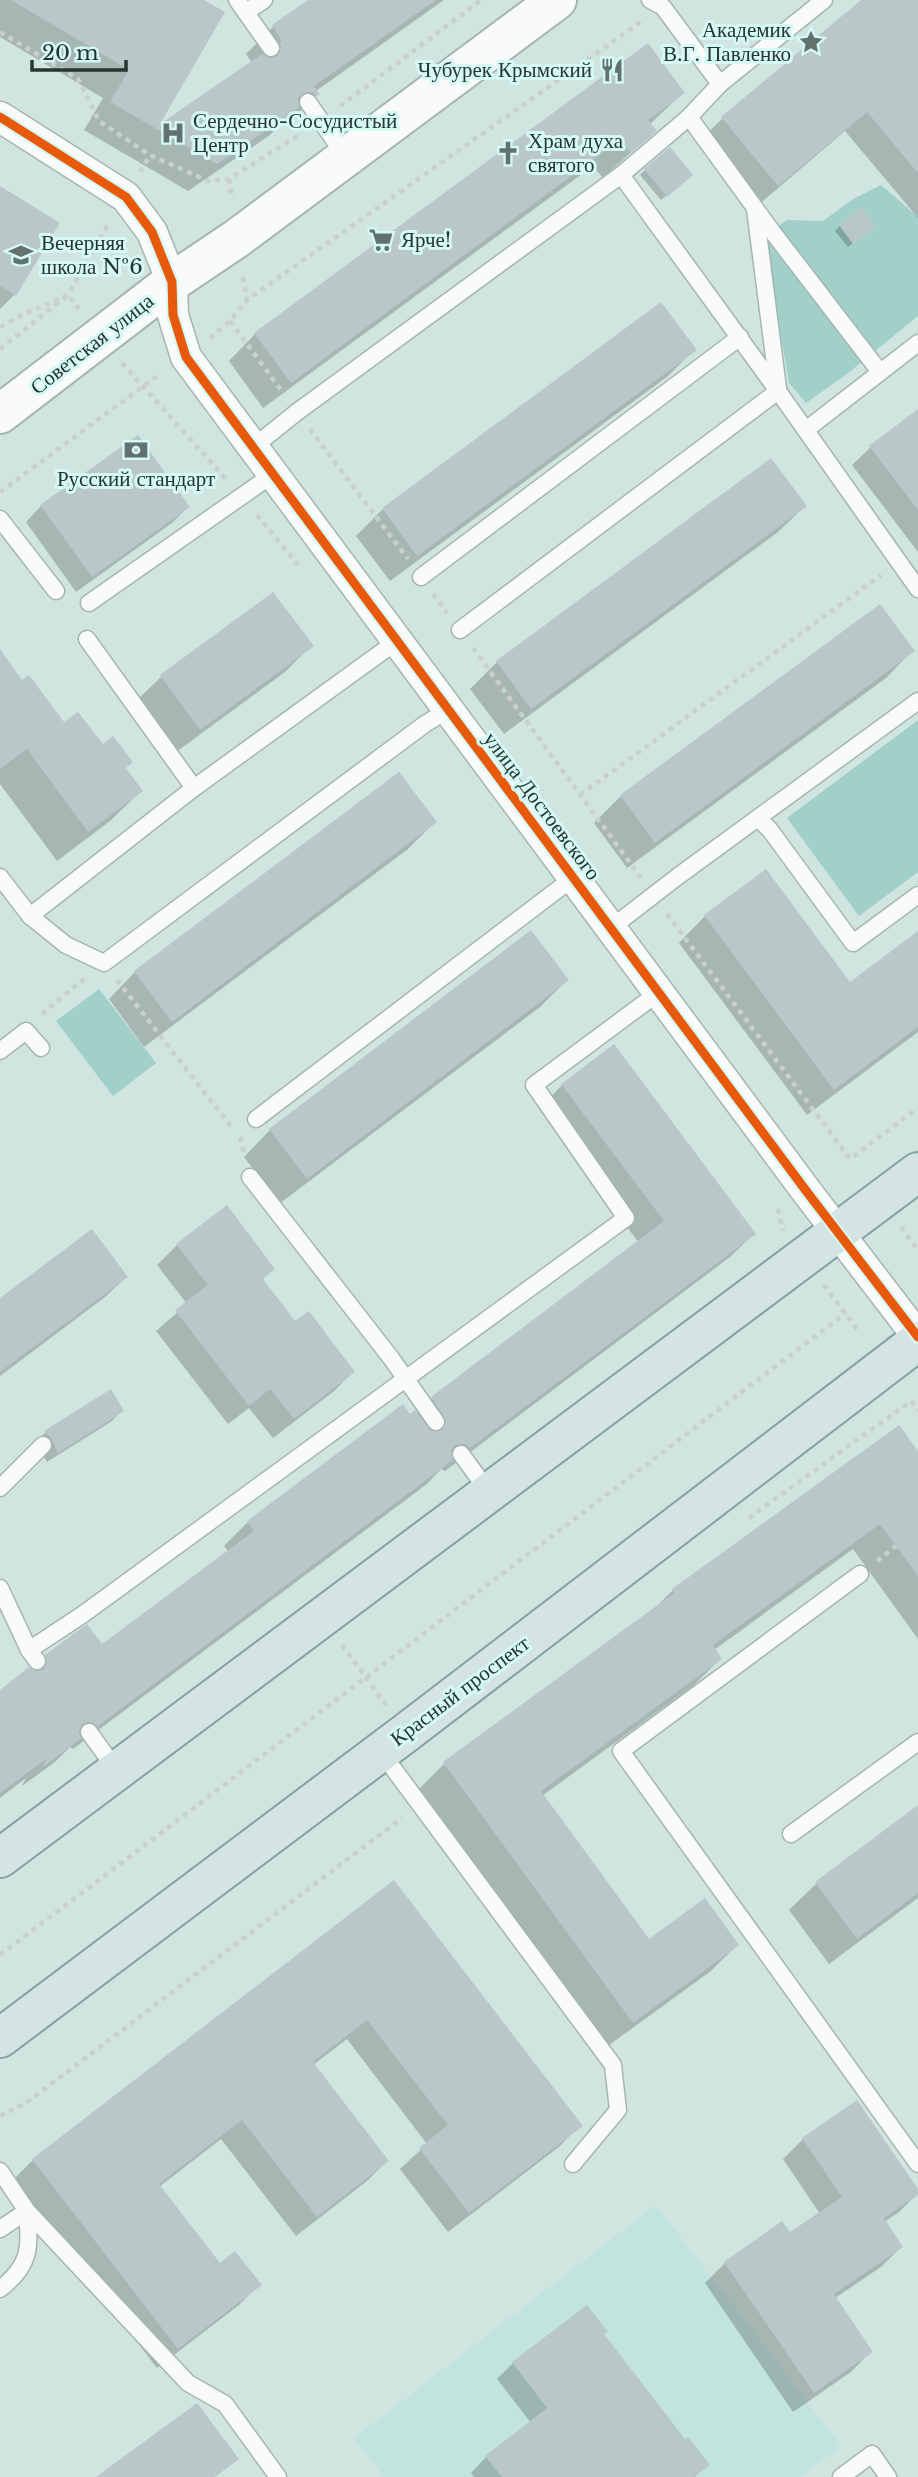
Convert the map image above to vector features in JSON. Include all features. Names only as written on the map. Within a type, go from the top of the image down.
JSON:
[{"type":"main road","points":[[0,1858],[918,1172]]},
{"type":"main road","name":"Красный проспект","points":[[0,2038],[394,1742],[918,1339]]},
{"type":"street","name":"Советская улица","points":[[0,414],[172,282],[236,239],[557,0]]},
{"type":"street","name":"улица Достоевского","points":[[0,117],[126,197],[152,232],[172,282],[173,315],[186,357],[918,1339]]},
{"type":"lane","points":[[264,0],[242,6],[271,48]]},
{"type":"lane","points":[[252,448],[621,175],[688,117],[720,84],[824,0]]},
{"type":"lane","points":[[656,3],[720,84]]},
{"type":"lane","points":[[308,102],[345,156]]},
{"type":"lane","points":[[688,117],[880,372]]},
{"type":"lane","points":[[621,175],[807,429],[918,589]]},
{"type":"lane","points":[[755,207],[779,391]]},
{"type":"lane","points":[[421,577],[740,337]]},
{"type":"lane","points":[[807,429],[918,343]]},
{"type":"lane","points":[[460,630],[779,391]]},
{"type":"lane","points":[[89,603],[272,475]]},
{"type":"lane","points":[[0,519],[56,591]]},
{"type":"lane","points":[[87,639],[194,788]]},
{"type":"lane","points":[[30,916],[194,788],[397,641]]},
{"type":"lane","points":[[611,928],[652,895],[918,701]]},
{"type":"lane","points":[[0,877],[30,916],[66,945],[104,963],[425,724],[449,710]]},
{"type":"lane","points":[[758,818],[770,830],[853,943],[918,895]]},
{"type":"lane","points":[[256,1119],[573,878]]},
{"type":"lane","points":[[0,1588],[33,1656],[82,1615],[626,1218],[534,1085],[658,993]]},
{"type":"lane","points":[[0,1051],[26,1031],[41,1048]]},
{"type":"lane","points":[[250,1177],[436,1422]]},
{"type":"lane","points":[[0,1488],[43,1445]]},
{"type":"lane","points":[[461,1454],[489,1492]]},
{"type":"lane","points":[[860,1574],[621,1751],[918,2164]]},
{"type":"lane","points":[[89,1732],[117,1771]]},
{"type":"lane","points":[[394,1742],[420,1804],[613,2065],[618,2110],[573,2164]]},
{"type":"lane","points":[[791,1834],[918,1742]]},
{"type":"lane","points":[[0,2171],[27,2211],[188,2383],[225,2404],[278,2477]]},
{"type":"lane","points":[[0,2229],[27,2211]]},
{"type":"lane","points":[[0,2289],[17,2276],[30,2246],[27,2211]]},
{"type":"lane","points":[[841,2477],[872,2454],[888,2477]]},
{"type":"path","points":[[0,32],[78,79],[99,121],[150,155],[208,181],[229,179],[321,121],[481,0]]},
{"type":"path","points":[[0,492],[141,387],[186,357],[230,321],[247,300],[656,3]]},
{"type":"path","points":[[229,179],[232,201]]},
{"type":"path","points":[[0,349],[68,295],[108,224],[97,217]]},
{"type":"path","points":[[245,285],[247,300]]},
{"type":"path","points":[[0,327],[68,295]]},
{"type":"path","points":[[230,321],[460,630],[652,895],[850,1158],[918,1108]]},
{"type":"path","points":[[141,387],[241,496],[303,570]]},
{"type":"path","points":[[580,795],[899,562]]},
{"type":"path","points":[[54,1002],[104,963],[240,1138],[250,1177]]},
{"type":"path","points":[[772,1200],[780,1212],[783,1231],[772,1239]]},
{"type":"path","points":[[896,1220],[918,1250]]},
{"type":"path","points":[[821,1281],[860,1333]]},
{"type":"path","points":[[0,1955],[846,1313]]},
{"type":"path","points":[[741,1524],[911,1401],[918,1411]]},
{"type":"path","points":[[321,1617],[366,1677],[394,1742]]},
{"type":"path","points":[[0,2116],[26,2103],[420,1804]]},
{"type":"shaded area","points":[[656,2205],[841,2446],[800,2477],[384,2477],[354,2438]]},
{"type":"green space","points":[[881,185],[918,217],[918,316],[847,374],[806,403],[789,383],[764,236],[787,220],[823,221],[853,199]]},
{"type":"green space","points":[[918,720],[918,872],[859,916],[787,818]]},
{"type":"green space","points":[[99,989],[156,1063],[113,1096],[56,1021]]},
{"type":"building","points":[[11,0],[204,0],[225,12],[160,124],[262,54],[271,58],[278,56],[282,41],[272,25],[308,0],[436,0],[314,86],[320,94],[317,96],[312,92],[303,93],[298,98],[299,108],[217,164],[110,102],[129,70]]},
{"type":"building","points":[[861,0],[918,0],[918,173],[867,112],[778,186],[721,117]]},
{"type":"building","points":[[648,43],[685,93],[648,120],[657,131],[631,153],[620,140],[291,383],[254,333]]},
{"type":"building","points":[[670,147],[693,175],[667,197],[644,169]]},
{"type":"building","name":"Вечерняя школа №6","points":[[0,186],[60,223],[16,296],[0,286]]},
{"type":"building","points":[[862,207],[876,227],[853,244],[839,225]]},
{"type":"building","points":[[661,302],[697,350],[417,556],[382,508]]},
{"type":"building","points":[[918,409],[918,510],[869,446]]},
{"type":"building","points":[[138,435],[190,507],[92,577],[40,505]]},
{"type":"building","points":[[771,458],[807,506],[531,709],[496,661]]},
{"type":"building","points":[[273,592],[314,646],[200,730],[160,675]]},
{"type":"building","points":[[880,604],[915,651],[655,843],[620,795]]},
{"type":"building","points":[[0,649],[22,680],[29,675],[64,722],[78,712],[103,744],[113,736],[133,762],[126,768],[143,791],[88,832],[27,749],[0,769]]},
{"type":"building","points":[[399,772],[437,822],[172,1022],[134,971]]},
{"type":"building","points":[[766,869],[850,982],[918,931],[918,1027],[834,1090],[704,915]]},
{"type":"building","points":[[531,930],[569,980],[307,1179],[269,1129]]},
{"type":"building","points":[[614,1044],[756,1234],[470,1448],[465,1444],[455,1445],[451,1450],[453,1460],[98,1726],[89,1722],[82,1724],[79,1732],[81,1738],[43,1767],[46,1759],[0,1793],[0,1690],[29,1667],[37,1671],[44,1669],[47,1661],[45,1655],[87,1624],[102,1644],[254,1531],[247,1521],[403,1404],[410,1414],[415,1410],[431,1431],[441,1431],[446,1420],[431,1397],[664,1221],[561,1084]]},
{"type":"building","points":[[227,1205],[275,1269],[263,1279],[295,1321],[309,1311],[355,1372],[294,1419],[270,1389],[249,1406],[175,1310],[208,1285],[176,1244]]},
{"type":"building","points":[[92,1229],[128,1277],[0,1372],[0,1298]]},
{"type":"building","points":[[111,1389],[124,1411],[58,1453],[51,1438],[44,1431]]},
{"type":"building","points":[[899,1425],[918,1451],[918,1576],[880,1524],[713,1645],[722,1659],[541,1791],[649,1939],[705,1898],[739,1945],[633,2023],[443,1762],[674,1593],[672,1589]]},
{"type":"building","points":[[918,1805],[918,1893],[857,1939],[815,1882]]},
{"type":"building","points":[[394,1880],[583,2126],[469,2213],[419,2148],[448,2125],[367,2020],[313,2062],[389,2161],[317,2217],[242,2120],[159,2184],[220,2263],[235,2251],[262,2285],[178,2349],[32,2159]]},
{"type":"building","points":[[857,2100],[918,2189],[918,2195],[884,2218],[903,2247],[834,2294],[873,2352],[814,2393],[724,2262],[782,2221],[790,2232],[842,2197],[802,2138]]},
{"type":"building","points":[[587,2305],[608,2332],[604,2334],[685,2439],[688,2437],[710,2465],[694,2477],[502,2477],[485,2456],[547,2408],[512,2362]]},
{"type":"building","points":[[197,2403],[239,2459],[215,2477],[96,2477]]},
{"type":"cycle path","points":[[0,117],[126,197],[152,232],[172,282],[173,315],[186,357],[807,1192],[918,1337]]},
{"type":"place","name":"Академик В.Г. Павленко","points":[[811,42]]},
{"type":"place","name":"Чубурек Крымский","points":[[612,70]]},
{"type":"place","name":"Сердечно-Сосудистый Центр","points":[[173,133]]},
{"type":"place","name":"Храм духа святого","points":[[508,153]]},
{"type":"place","name":"Ярче!","points":[[381,240]]},
{"type":"place","name":"Вечерняя школа №6","points":[[21,255]]},
{"type":"place","name":"Русский стандарт","points":[[136,450]]}]
